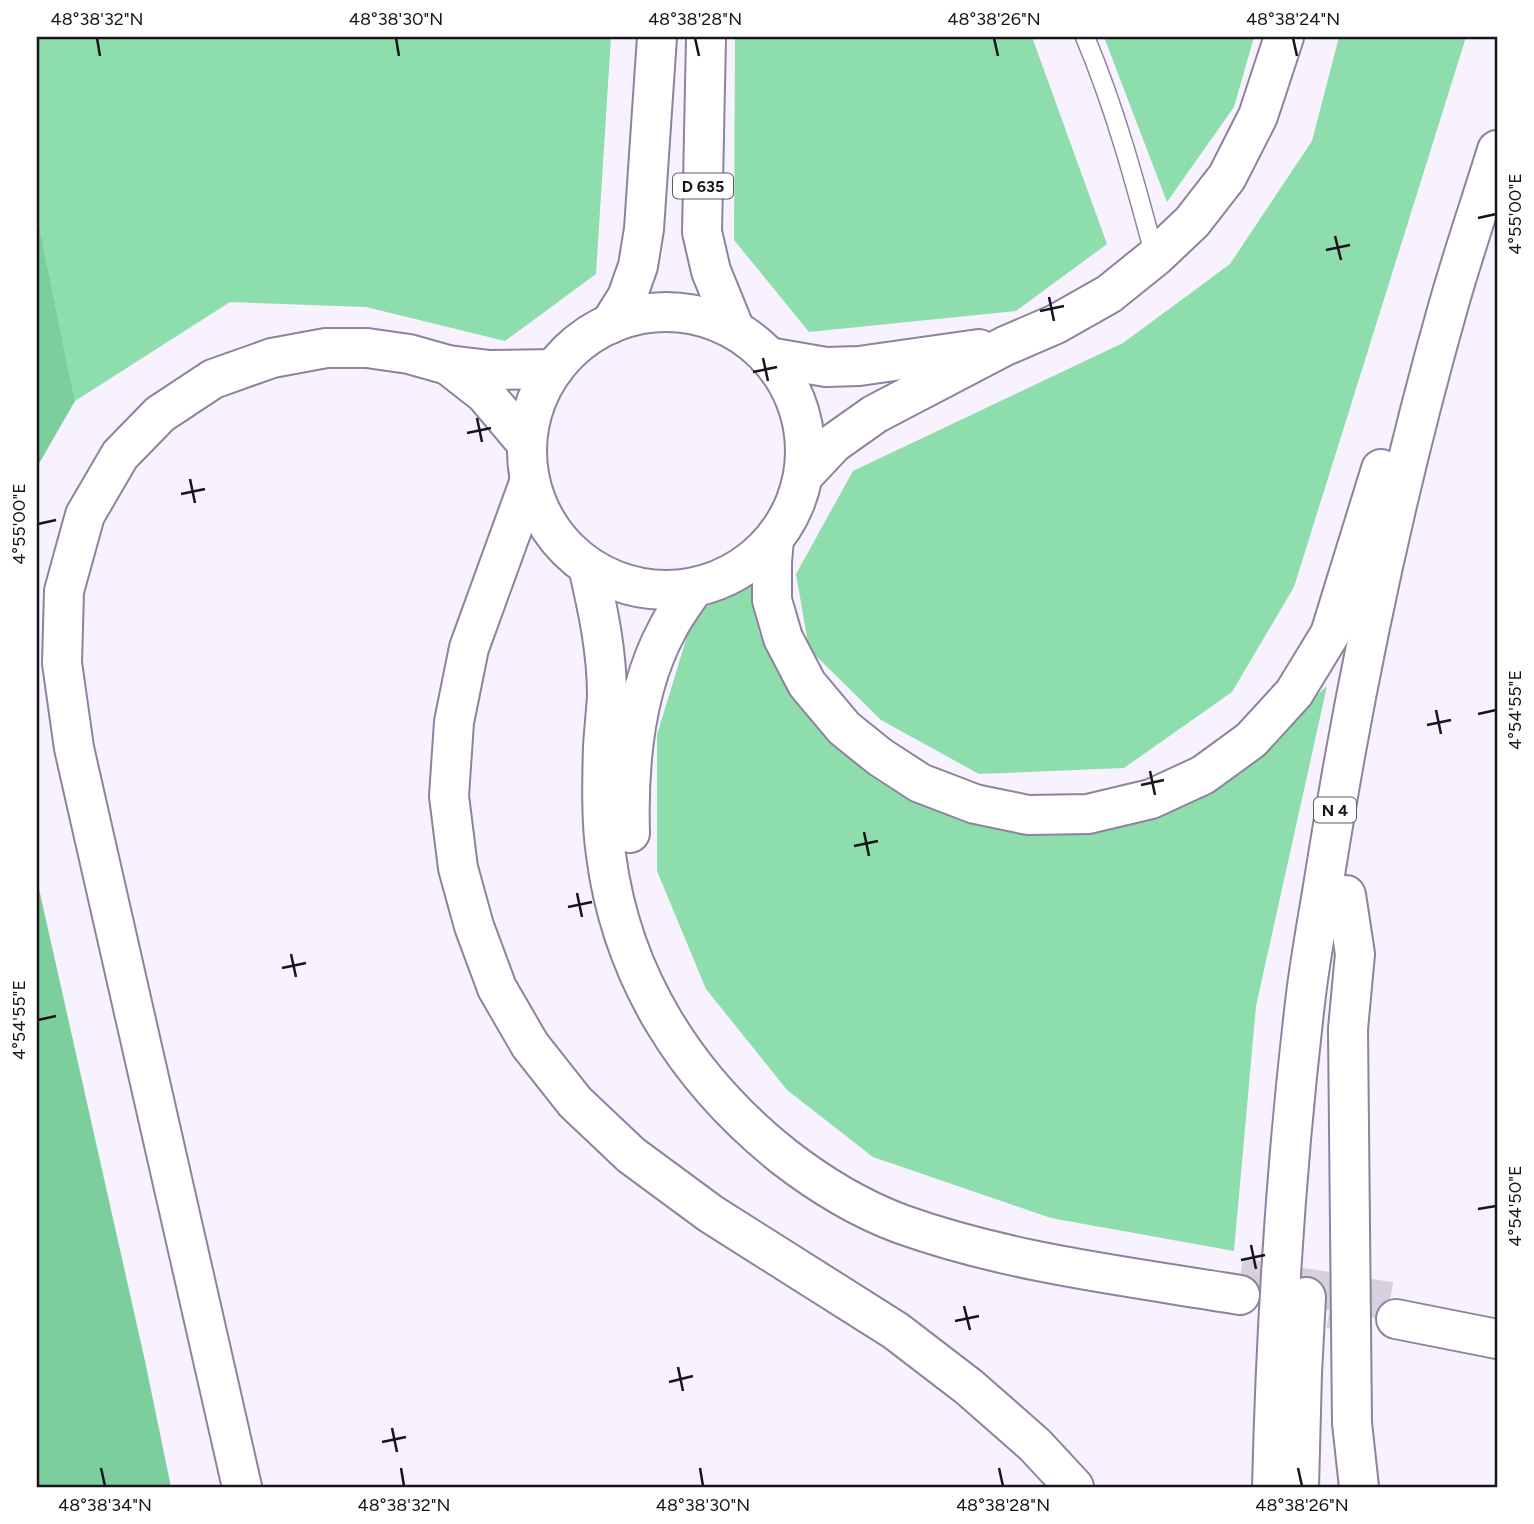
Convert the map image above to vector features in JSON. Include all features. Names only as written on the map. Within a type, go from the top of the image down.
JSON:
[{"type":"main road","name":"D 635","points":[[610,324],[627,297],[638,266],[657,37]]},
{"type":"main road","name":"D 635","points":[[706,37],[702,232],[711,271],[735,330]]},
{"type":"main road","points":[[804,475],[834,443],[875,414],[1005,346],[1056,324],[1109,294],[1155,257],[1192,222],[1227,177],[1258,116],[1284,37]]},
{"type":"main road","name":"N 4","points":[[1272,1487],[1275,1372],[1286,1190],[1305,1001],[1339,786],[1375,597],[1410,450],[1448,304],[1497,150]]},
{"type":"main road","name":"N 4","points":[[1299,1487],[1311,1195],[1329,1004],[1346,895],[1402,593],[1441,425],[1497,227]]},
{"type":"main road","points":[[774,539],[772,600],[783,638],[807,684],[844,728],[880,757],[920,783],[975,804],[1028,815],[1088,814],[1151,799],[1203,775],[1251,740],[1294,693],[1330,634],[1421,344],[1448,304]]},
{"type":"main road","points":[[448,365],[485,394],[528,462],[541,513],[562,543],[588,567],[612,580],[639,588],[667,591],[694,588],[724,578],[751,562],[774,539],[793,510],[804,475],[804,444],[799,413],[787,383],[768,357],[753,342],[735,330],[705,317],[674,312],[641,314],[610,324],[589,335],[570,350],[554,369],[535,404],[530,423],[528,462],[469,648],[454,722],[449,796],[458,868],[474,926],[497,989],[530,1045],[575,1102],[631,1155],[711,1214],[896,1331],[969,1387],[1035,1445],[1074,1487]]},
{"type":"main road","points":[[768,357],[826,367],[859,366],[1005,346]]},
{"type":"main road","points":[[242,1487],[74,748],[62,663],[64,591],[85,515],[120,456],[160,414],[213,379],[272,358],[326,348],[367,348],[409,354],[448,365],[490,370],[554,369]]},
{"type":"main road","points":[[588,567],[605,655],[607,696],[603,798],[606,854],[616,905],[630,955],[650,999],[687,1058],[726,1104],[759,1137],[803,1171],[855,1204],[899,1223],[955,1242],[1017,1257],[1240,1286],[1018,1241],[960,1226],[906,1207],[857,1183],[811,1152],[761,1109],[713,1056],[678,1001],[652,947],[639,900],[631,852],[629,797],[632,749],[640,708],[652,664],[667,629],[694,588]]},
{"type":"main road","points":[[1346,895],[1356,954],[1348,1029],[1352,1423],[1359,1487]]},
{"type":"main road","points":[[1497,1318],[1396,1311],[1497,1339]]},
{"type":"lane","points":[[1085,37],[1118,127],[1155,257]]},
{"type":"green space","points":[[37,37],[611,37],[596,274],[505,341],[366,307],[230,302],[75,401],[37,215]]},
{"type":"green space","points":[[735,37],[1032,37],[1107,244],[1016,311],[809,332],[734,240]]},
{"type":"green space","points":[[1104,37],[1254,37],[1234,107],[1167,202]]},
{"type":"green space","points":[[1339,37],[1466,37],[1294,587],[1232,692],[1124,768],[979,774],[881,720],[809,649],[796,574],[853,471],[1123,343],[1230,264],[1312,141]]},
{"type":"green space","points":[[37,215],[75,401],[37,467]]},
{"type":"green space","points":[[761,579],[784,671],[985,824],[1219,783],[1327,686],[1256,1006],[1234,1251],[1051,1218],[873,1157],[787,1090],[706,989],[657,871],[657,735],[694,613]]},
{"type":"green space","points":[[37,880],[145,1361],[171,1487],[37,1487]]},
{"type":"tunnel","points":[[1240,1277],[1397,1302]]},
{"type":"tunnel","points":[[1273,1301],[1396,1319]]}]
